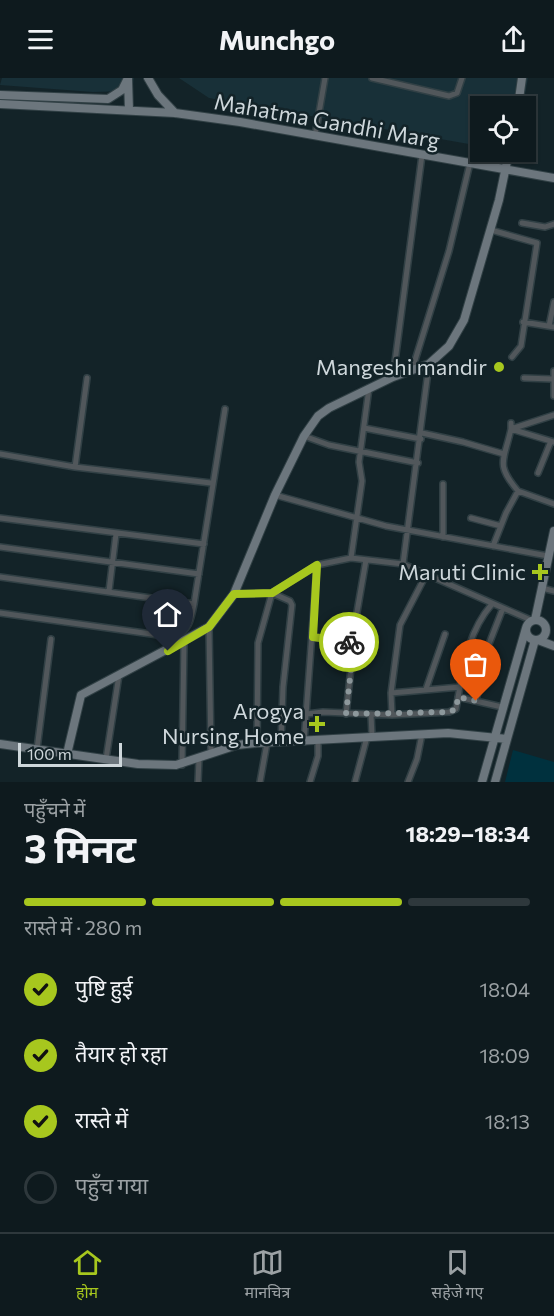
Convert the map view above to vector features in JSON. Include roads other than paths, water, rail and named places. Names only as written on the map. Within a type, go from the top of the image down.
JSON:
[{"type":"street","points":[[0,95],[101,99],[115,97],[128,78]]},
{"type":"street","points":[[128,78],[129,110]]},
{"type":"street","points":[[148,78],[158,95],[175,113]]},
{"type":"street","points":[[315,136],[326,78]]},
{"type":"street","points":[[372,78],[449,96],[457,93],[462,78]]},
{"type":"street","points":[[519,96],[522,78]]},
{"type":"street","name":"Mahatma Gandhi Marg","points":[[0,104],[175,113],[554,178]]},
{"type":"street","points":[[393,377],[422,155]]},
{"type":"street","points":[[67,754],[81,695],[184,643],[209,627],[234,594],[275,495],[304,436],[318,416],[369,388],[429,364],[449,346],[464,320],[507,162]]},
{"type":"street","points":[[412,370],[455,229],[470,163]]},
{"type":"street","points":[[522,224],[545,226],[554,224]]},
{"type":"street","points":[[490,230],[537,243],[521,346],[512,357]]},
{"type":"street","points":[[523,322],[551,327],[554,302]]},
{"type":"street","points":[[403,564],[422,436],[429,364]]},
{"type":"street","points":[[554,371],[552,379],[554,396]]},
{"type":"street","points":[[75,467],[87,378]]},
{"type":"street","points":[[524,378],[552,379]]},
{"type":"street","points":[[351,558],[362,481],[360,451],[369,388]]},
{"type":"street","points":[[0,613],[173,637],[183,633],[190,623],[194,604],[211,483],[225,409]]},
{"type":"street","points":[[511,426],[554,415]]},
{"type":"street","points":[[511,426],[553,442],[538,473]]},
{"type":"street","points":[[511,426],[504,454],[503,468],[507,480],[518,491],[554,504]]},
{"type":"street","points":[[364,428],[463,441],[504,454]]},
{"type":"street","points":[[304,436],[418,463]]},
{"type":"street","points":[[0,454],[75,467],[211,483]]},
{"type":"street","points":[[443,484],[443,537]]},
{"type":"street","points":[[493,546],[518,491]]},
{"type":"street","points":[[275,495],[356,519],[409,531],[549,555]]},
{"type":"street","points":[[0,518],[204,544]]},
{"type":"street","points":[[471,518],[501,526]]},
{"type":"street","points":[[482,782],[526,628],[534,620],[554,531]]},
{"type":"street","points":[[109,591],[116,534]]},
{"type":"street","points":[[0,547],[199,574]]},
{"type":"street","points":[[257,743],[258,643],[272,593],[317,565],[351,558],[403,564],[554,629]]},
{"type":"street","points":[[346,714],[366,560]]},
{"type":"street","points":[[304,741],[317,565]]},
{"type":"street","points":[[392,715],[392,693],[400,625],[428,573]]},
{"type":"street","points":[[0,578],[194,604]]},
{"type":"street","points":[[542,588],[554,591]]},
{"type":"street","points":[[234,594],[272,593],[290,601],[292,605],[282,687],[281,742]]},
{"type":"street","points":[[307,714],[323,712],[392,715],[449,712],[456,709],[468,648],[478,620],[492,604]]},
{"type":"street","points":[[476,701],[487,649],[503,608]]},
{"type":"street","points":[[495,782],[536,640],[545,634],[544,624]]},
{"type":"street","points":[[209,627],[212,753]]},
{"type":"street","points":[[526,628],[529,637],[554,645]]},
{"type":"street","points":[[426,689],[445,634]]},
{"type":"street","points":[[313,637],[354,643]]},
{"type":"street","points":[[37,749],[51,639]]},
{"type":"street","points":[[182,765],[184,643]]},
{"type":"street","points":[[106,759],[119,675]]},
{"type":"street","points":[[392,693],[460,687]]},
{"type":"street","points":[[458,697],[502,706]]},
{"type":"street","points":[[355,782],[369,736],[371,714]]},
{"type":"street","points":[[0,744],[138,764],[182,765],[212,753],[257,743],[448,733],[507,739]]},
{"type":"street","points":[[408,782],[417,759],[422,734]]},
{"type":"street","points":[[310,782],[318,756],[318,739]]},
{"type":"street","points":[[260,782],[267,743]]},
{"type":"street","points":[[198,782],[199,759]]},
{"type":"place","name":"Mangeshi mandir","points":[[499,367]]},
{"type":"place","name":"Maruti Clinic","points":[[540,572]]},
{"type":"place","name":"Arogya Nursing Home","points":[[317,724]]}]
